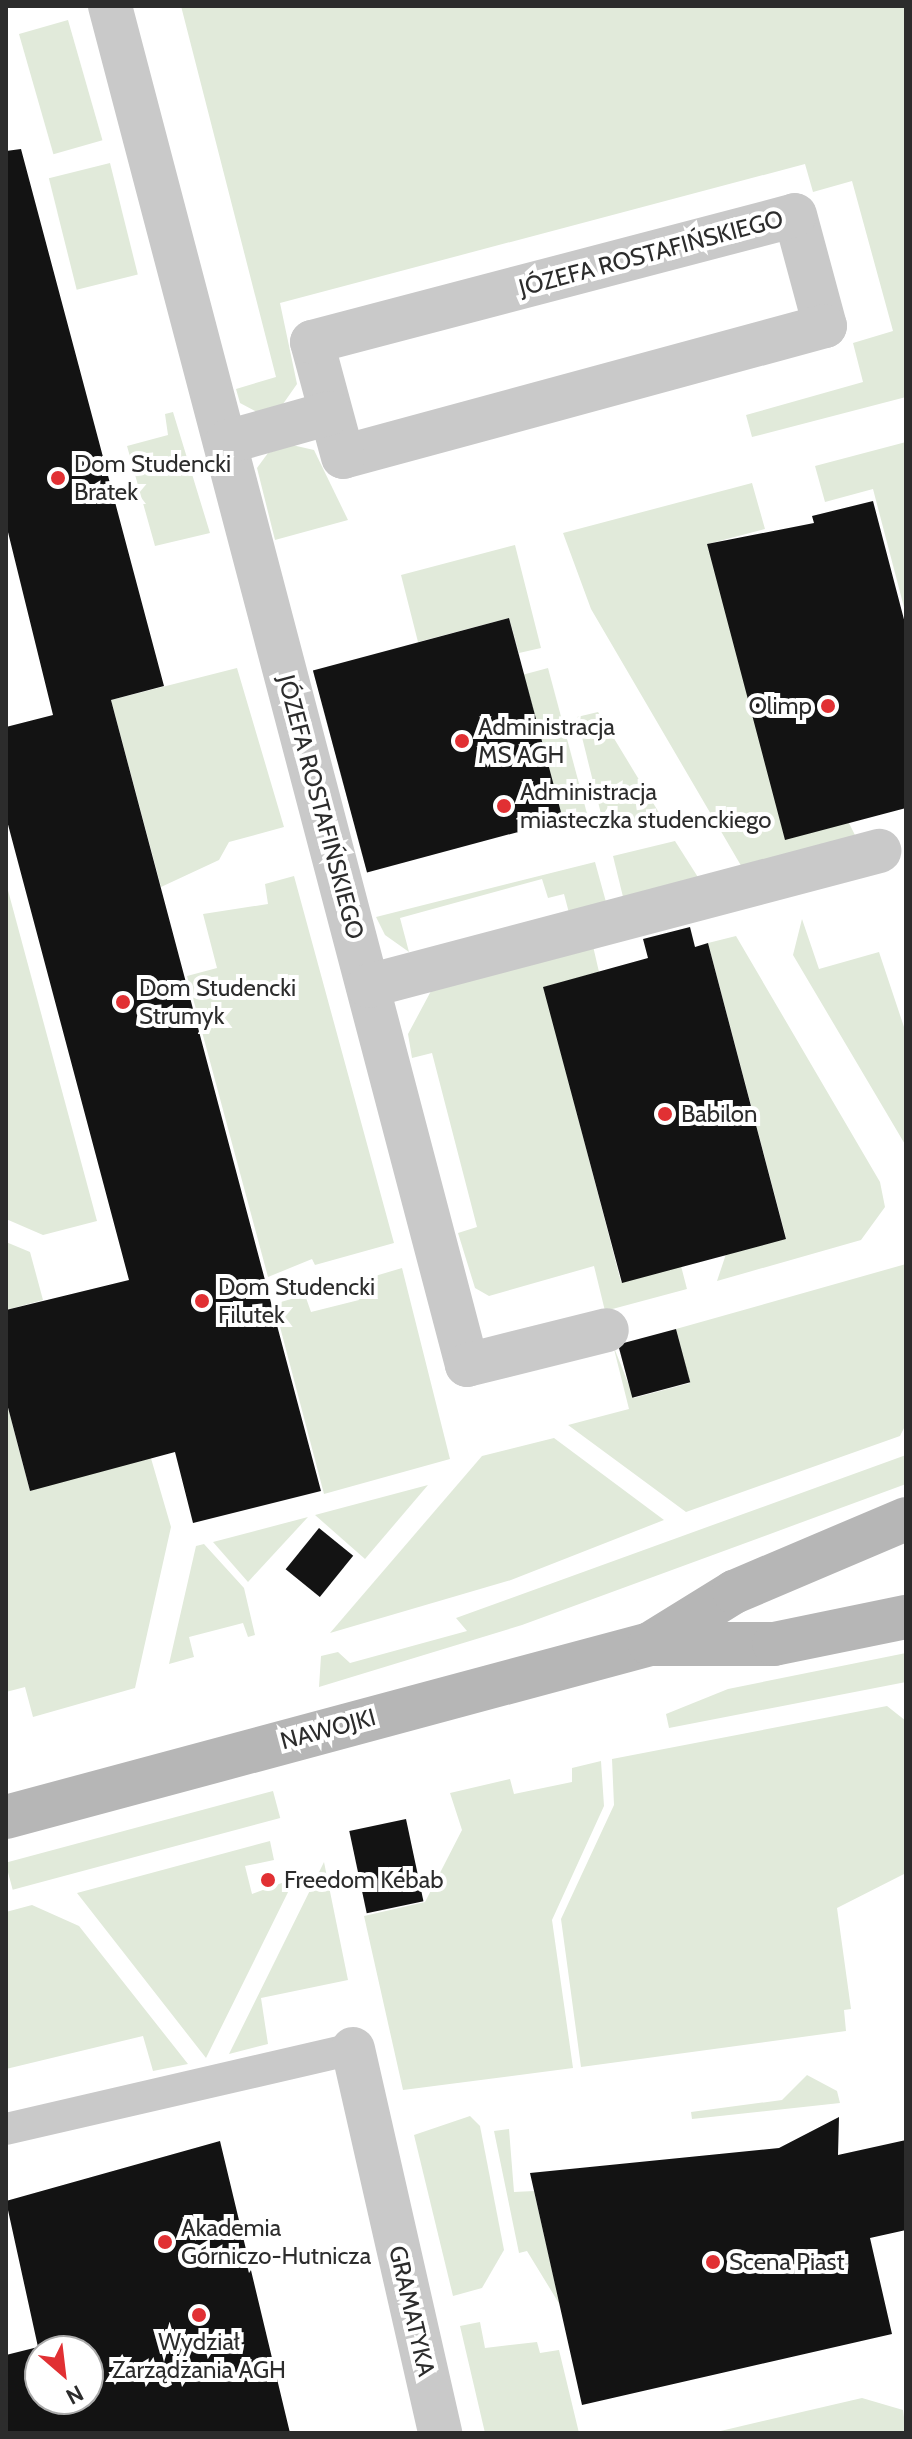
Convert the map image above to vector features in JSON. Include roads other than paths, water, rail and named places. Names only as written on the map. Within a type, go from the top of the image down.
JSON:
[{"type":"main road","name":"NAWOJKI","points":[[650,1644],[734,1592],[906,1519]]},
{"type":"main road","name":"NAWOJKI","points":[[6,1817],[650,1644],[774,1644],[906,1617]]},
{"type":"street","name":"JÓZEFA ROSTAFIŃSKIEGO","points":[[110,6],[467,1365],[607,1330]]},
{"type":"street","name":"JÓZEFA ROSTAFIŃSKIEGO","points":[[795,215],[825,326],[343,457],[330,413],[312,342],[795,215]]},
{"type":"street","points":[[227,442],[330,413]]},
{"type":"street","points":[[368,986],[879,851]]},
{"type":"street","name":"GRAMATYKA","points":[[353,2049],[440,2433]]},
{"type":"lane","points":[[6,2129],[353,2049]]},
{"type":"place","name":"Dom Studencki Bratek","points":[[58,478]]},
{"type":"place","name":"Olimp","points":[[828,706]]},
{"type":"place","name":"Administracja MS AGH","points":[[462,741]]},
{"type":"place","name":"Administracja miasteczka studenckiego","points":[[504,806]]},
{"type":"place","name":"Dom Studencki Strumyk","points":[[123,1002]]},
{"type":"place","name":"Babilon","points":[[665,1114]]},
{"type":"place","name":"Dom Studencki Filutek","points":[[202,1301]]},
{"type":"place","name":"Freedom Kebab","points":[[268,1880]]},
{"type":"place","name":"Akademia Górniczo-Hutnicza","points":[[165,2242]]},
{"type":"place","name":"Scena Piast","points":[[713,2262]]},
{"type":"place","name":"Wydział Zarządzania AGH","points":[[199,2315]]}]
